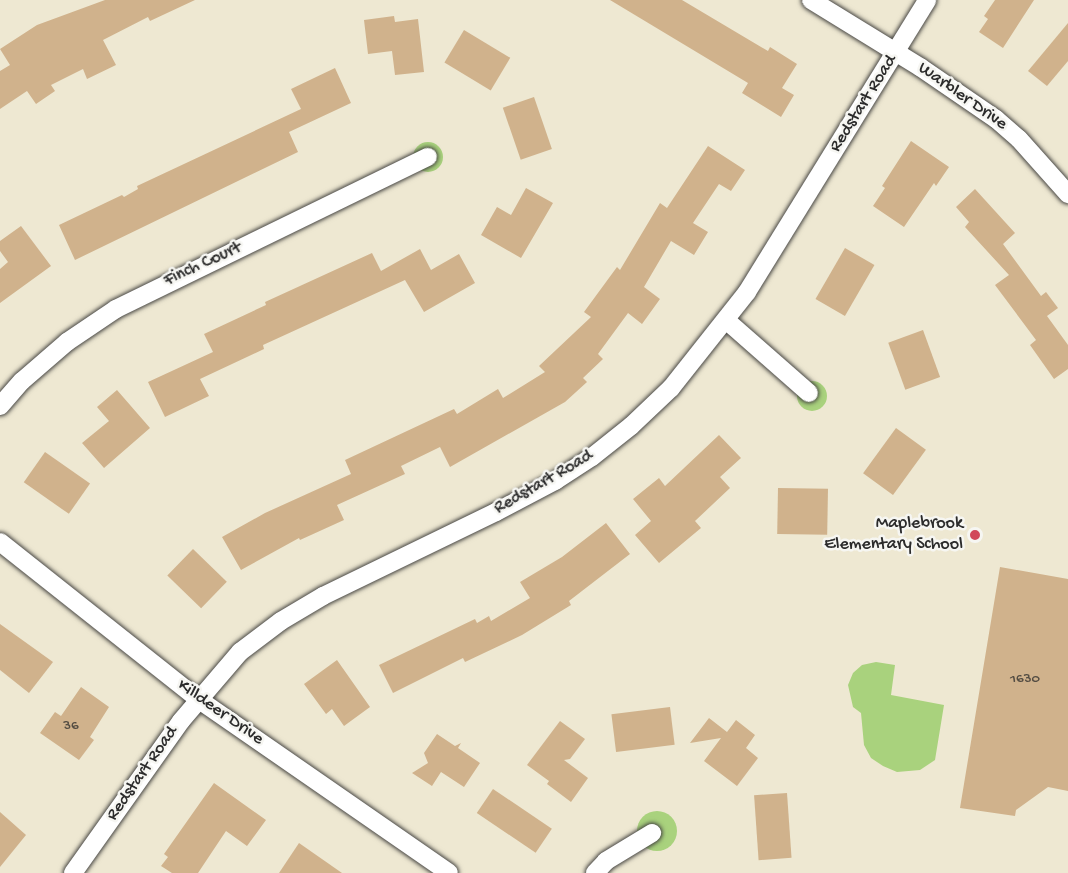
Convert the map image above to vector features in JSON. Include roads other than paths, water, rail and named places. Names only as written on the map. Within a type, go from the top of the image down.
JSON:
[{"type":"street","name":"Warbler Drive","points":[[811,0],[896,52],[996,119],[1040,160],[1068,194]]},
{"type":"street","name":"Redstart Road","points":[[73,873],[198,699],[240,652],[282,621],[323,596],[496,512],[592,456],[631,426],[671,388],[727,321],[927,0]]},
{"type":"street","name":"Finch Court","points":[[0,406],[22,381],[67,342],[116,309],[428,158]]},
{"type":"street","points":[[727,321],[809,393]]},
{"type":"street","name":"Killdeer Drive","points":[[0,542],[198,699],[449,873]]},
{"type":"street","points":[[595,873],[606,861],[652,833]]},
{"type":"place","name":"Maplebrook Elementary School","points":[[975,535]]}]
